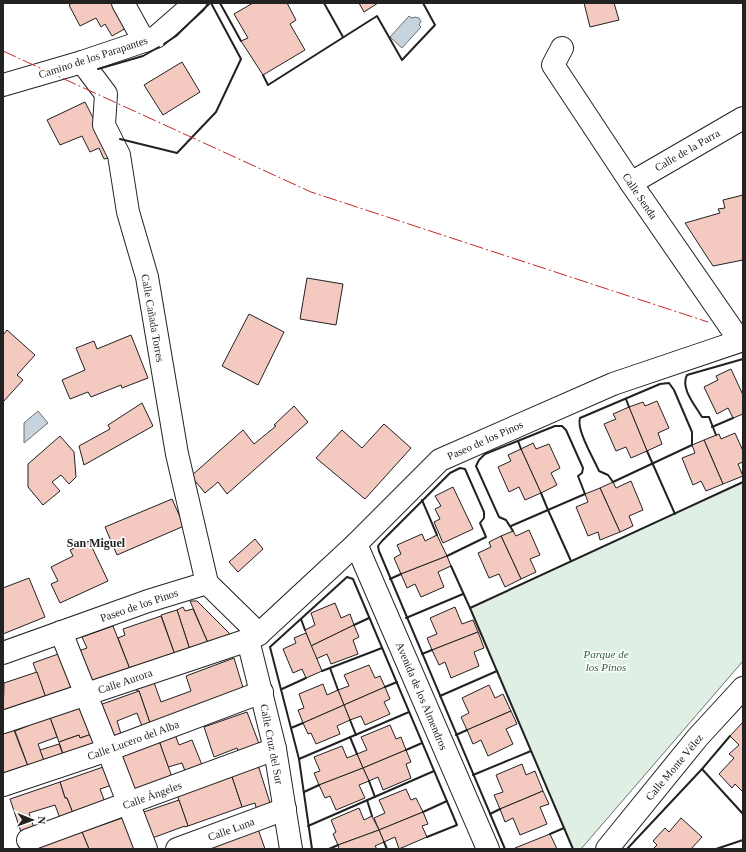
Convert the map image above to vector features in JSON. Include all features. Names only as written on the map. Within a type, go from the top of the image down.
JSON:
[{"type":"street","points":[[123,3],[144,41]]},
{"type":"street","name":"Camino de los Parapantes","points":[[3,85],[82,62],[156,37],[195,3]]},
{"type":"street","name":"Calle Senda","points":[[562,48],[554,65],[631,183],[741,341]]},
{"type":"street","name":"Calle Cañada Torres","points":[[82,62],[106,94],[104,125],[119,155],[128,212],[147,277],[177,454],[207,583]]},
{"type":"street","name":"Calle de la Parra","points":[[631,183],[743,118]]},
{"type":"street","name":"Paseo de los Pinos","points":[[253,637],[356,544],[440,460],[613,384],[741,341]]},
{"type":"street","name":"Avenida de los Almendros","points":[[356,544],[488,849]]},
{"type":"street","points":[[207,583],[253,637]]},
{"type":"street","name":"Paseo de los Pinos","points":[[3,653],[148,601],[207,583]]},
{"type":"street","points":[[61,632],[146,849]]},
{"type":"street","name":"Calle Cruz del Sur","points":[[253,637],[262,692],[275,749],[291,849]]},
{"type":"street","name":"Calle Aurora","points":[[3,722],[253,637]]},
{"type":"street","name":"Calle Monte Vélez","points":[[606,849],[698,737],[743,688]]},
{"type":"street","name":"Calle Lucero del Alba","points":[[3,785],[108,750],[262,692]]},
{"type":"street","name":"Calle Ángeles","points":[[28,840],[275,749]]},
{"type":"street","name":"Calle Luna","points":[[177,849],[285,809]]},
{"type":"green space","name":"Parque de los Pinos","points":[[743,482],[743,661],[581,849],[573,849],[470,608]]},
{"type":"shaded area","points":[[409,16],[412,18],[419,18],[421,21],[419,25],[421,27],[402,48],[390,37]]},
{"type":"shaded area","points":[[38,411],[48,423],[24,443],[24,423]]},
{"type":"building","points":[[72,3],[116,3],[128,27],[112,36],[105,24],[101,27],[96,18],[80,26],[69,5]]},
{"type":"building","points":[[253,3],[287,3],[296,20],[290,24],[305,50],[263,75],[241,41],[248,38],[234,14]]},
{"type":"building","points":[[359,3],[378,3],[364,12]]},
{"type":"building","points":[[584,3],[614,3],[619,20],[590,27]]},
{"type":"building","points":[[182,62],[200,92],[163,115],[144,85]]},
{"type":"building","points":[[85,102],[113,157],[104,159],[99,148],[90,152],[82,136],[60,145],[47,120]]},
{"type":"building","points":[[743,195],[743,260],[713,266],[685,223],[720,213],[718,209],[725,208],[723,200]]},
{"type":"building","points":[[307,278],[343,284],[336,325],[300,319]]},
{"type":"building","points":[[249,314],[284,332],[258,385],[222,366]]},
{"type":"building","points":[[7,330],[35,355],[17,375],[23,380],[3,402],[3,335]]},
{"type":"building","points":[[131,335],[148,378],[122,388],[121,385],[91,397],[88,392],[70,399],[62,380],[85,370],[76,348],[94,341],[97,349]]},
{"type":"building","points":[[731,369],[743,395],[743,414],[733,418],[728,408],[717,414],[704,387],[718,380],[716,376]]},
{"type":"building","points":[[657,401],[669,428],[658,433],[662,444],[647,451],[629,407],[643,402],[645,406]]},
{"type":"building","points":[[142,403],[153,426],[84,465],[79,446],[110,429],[108,425]]},
{"type":"building","points":[[294,406],[308,422],[227,494],[218,482],[205,493],[191,476],[243,430],[254,444],[276,426],[274,425]]},
{"type":"building","points":[[629,407],[647,451],[631,458],[626,447],[616,451],[604,424],[616,419],[613,414]]},
{"type":"building","points":[[384,424],[411,448],[365,499],[316,458],[342,430],[362,448]]},
{"type":"building","points":[[735,433],[743,451],[743,462],[738,464],[743,476],[723,484],[704,440],[719,434],[721,439]]},
{"type":"building","points":[[60,436],[74,452],[76,477],[69,484],[61,475],[52,482],[60,491],[43,505],[28,487],[28,464]]},
{"type":"building","points":[[704,440],[723,484],[706,491],[701,481],[693,485],[682,458],[695,453],[692,445]]},
{"type":"building","points":[[533,443],[536,449],[549,444],[560,468],[551,473],[557,485],[541,493],[521,449]]},
{"type":"building","points":[[521,449],[541,493],[525,500],[519,487],[509,492],[498,467],[511,461],[508,455]]},
{"type":"building","points":[[631,481],[643,510],[629,516],[633,526],[620,532],[600,488],[613,482],[616,488]]},
{"type":"building","points":[[453,487],[473,529],[443,543],[434,522],[440,519],[435,509],[441,506],[435,496]]},
{"type":"building","points":[[600,488],[620,532],[600,540],[598,532],[588,536],[576,507],[588,502],[585,494]]},
{"type":"building","points":[[172,499],[184,526],[117,555],[105,527]]},
{"type":"building","points":[[529,530],[540,555],[530,559],[536,572],[521,579],[501,536],[513,531],[516,536]]},
{"type":"building","points":[[422,534],[425,541],[437,535],[447,556],[401,574],[394,558],[401,554],[397,545]]},
{"type":"building","points":[[501,536],[521,579],[505,587],[499,574],[489,578],[478,553],[491,547],[489,542]]},
{"type":"building","points":[[255,539],[263,549],[238,572],[229,562]]},
{"type":"building","points":[[89,541],[108,581],[60,603],[51,584],[58,581],[51,567],[73,556],[70,550]]},
{"type":"building","points":[[447,556],[451,566],[438,572],[444,587],[421,597],[415,584],[407,588],[401,574]]},
{"type":"building","points":[[29,578],[45,617],[3,634],[3,588]]},
{"type":"building","points":[[190,601],[197,601],[231,635],[208,643]]},
{"type":"building","points":[[335,603],[341,618],[350,614],[354,625],[311,646],[305,630],[315,625],[311,613]]},
{"type":"building","points":[[183,607],[185,611],[193,609],[208,643],[190,650],[177,610]]},
{"type":"building","points":[[455,607],[462,624],[473,620],[478,632],[432,650],[427,638],[437,634],[430,618]]},
{"type":"building","points":[[177,610],[190,650],[175,655],[161,615]]},
{"type":"building","points":[[161,616],[175,655],[131,672],[118,638],[125,635],[123,629]]},
{"type":"building","points":[[354,625],[359,637],[353,640],[358,654],[331,664],[327,654],[316,659],[311,646]]},
{"type":"building","points":[[113,626],[131,672],[86,688],[73,653],[87,648],[82,637]]},
{"type":"building","points":[[478,632],[484,648],[474,652],[479,666],[451,678],[445,662],[439,665],[432,650]]},
{"type":"building","points":[[306,633],[322,671],[306,678],[302,669],[293,673],[283,649],[296,643],[294,638]]},
{"type":"building","points":[[61,653],[75,691],[47,701],[33,663]]},
{"type":"building","points":[[234,658],[244,691],[151,726],[139,691],[137,691],[133,681],[151,674],[161,702],[191,691],[186,676]]},
{"type":"building","points":[[369,665],[375,678],[380,676],[385,687],[344,705],[338,690],[349,686],[344,675]]},
{"type":"building","points":[[37,672],[47,701],[3,716],[4,683]]},
{"type":"building","points":[[323,684],[327,695],[338,690],[344,705],[303,723],[298,710],[304,708],[299,694]]},
{"type":"building","points":[[489,685],[495,698],[503,694],[511,711],[467,730],[461,717],[469,713],[462,698]]},
{"type":"building","points":[[385,687],[390,699],[384,702],[390,714],[365,725],[361,716],[350,720],[344,705]]},
{"type":"building","points":[[139,691],[151,726],[143,729],[137,713],[117,721],[122,737],[107,742],[94,707]]},
{"type":"building","points":[[344,705],[350,720],[337,726],[340,734],[316,744],[311,733],[308,734],[303,723]]},
{"type":"building","points":[[85,706],[95,733],[80,738],[79,735],[59,742],[48,712]]},
{"type":"building","points":[[511,711],[517,724],[506,729],[513,744],[488,756],[481,740],[473,744],[467,730]]},
{"type":"building","points":[[48,712],[57,737],[38,744],[45,763],[29,769],[15,731],[30,725],[28,719]]},
{"type":"building","points":[[247,712],[261,749],[240,757],[237,748],[214,757],[204,727]]},
{"type":"building","points":[[743,722],[743,792],[735,784],[732,788],[719,774],[734,758],[729,754],[739,745],[730,736]]},
{"type":"building","points":[[12,725],[29,769],[3,778],[3,728]]},
{"type":"building","points":[[390,725],[396,739],[401,737],[406,750],[363,768],[357,754],[367,750],[361,737]]},
{"type":"building","points":[[174,732],[179,745],[192,740],[202,765],[185,771],[182,763],[168,767],[158,738]]},
{"type":"building","points":[[95,733],[99,746],[64,757],[59,742],[79,735],[80,738]]},
{"type":"building","points":[[158,738],[173,780],[127,791],[121,751]]},
{"type":"building","points":[[59,744],[64,757],[45,763],[40,750]]},
{"type":"building","points":[[342,746],[347,758],[357,754],[363,768],[319,785],[314,773],[320,771],[314,757]]},
{"type":"building","points":[[406,750],[411,762],[406,764],[411,778],[383,790],[378,777],[369,781],[363,768]]},
{"type":"building","points":[[522,764],[526,775],[535,771],[543,791],[500,809],[494,795],[503,792],[496,775]]},
{"type":"building","points":[[258,765],[271,806],[257,811],[255,803],[242,807],[231,774]]},
{"type":"building","points":[[106,766],[112,785],[100,789],[106,805],[74,816],[67,798],[65,798],[60,782]]},
{"type":"building","points":[[363,768],[369,781],[359,785],[365,798],[336,810],[330,796],[325,798],[319,785]]},
{"type":"building","points":[[232,777],[242,807],[188,826],[177,795]]},
{"type":"building","points":[[60,782],[65,798],[67,798],[74,816],[61,821],[55,805],[29,813],[35,831],[22,835],[10,799]]},
{"type":"building","points":[[406,789],[411,800],[416,798],[423,812],[379,830],[374,818],[385,813],[379,800]]},
{"type":"building","points":[[543,791],[549,804],[540,807],[547,824],[520,835],[513,818],[505,822],[500,809]]},
{"type":"building","points":[[179,800],[188,826],[144,841],[135,815]]},
{"type":"building","points":[[359,808],[364,820],[372,816],[379,830],[338,845],[333,834],[336,832],[331,820]]},
{"type":"building","points":[[423,812],[428,824],[422,826],[427,837],[399,849],[395,837],[384,842],[379,830]]},
{"type":"building","points":[[125,817],[138,849],[89,849],[82,832]]},
{"type":"building","points":[[681,818],[702,837],[691,849],[653,849],[657,845],[653,841],[665,828],[669,832]]},
{"type":"building","points":[[258,829],[265,849],[206,849]]},
{"type":"building","points":[[379,830],[384,842],[375,846],[377,849],[339,849],[338,845]]},
{"type":"building","points":[[82,832],[89,849],[32,849]]},
{"type":"building","points":[[550,834],[557,849],[515,849],[515,848]]},
{"type":"wall","points":[[164,44],[176,36],[210,3]]},
{"type":"wall","points":[[120,139],[177,153],[216,112],[241,59],[211,3]]},
{"type":"wall","points":[[220,3],[241,41]]},
{"type":"wall","points":[[324,3],[343,37]]},
{"type":"wall","points":[[263,75],[268,85],[377,16],[402,60],[435,25],[423,3]]},
{"type":"wall","points":[[98,69],[143,56],[159,47]]},
{"type":"wall","points":[[716,435],[709,417],[702,417],[689,396],[685,385],[685,380],[687,375],[743,359]]},
{"type":"wall","points":[[669,383],[674,390],[692,432],[692,445],[613,482],[608,475],[599,471],[583,437],[579,423],[580,418],[660,384],[669,383]]},
{"type":"wall","points":[[626,399],[629,407]]},
{"type":"wall","points":[[712,427],[733,418]]},
{"type":"wall","points":[[513,531],[506,520],[499,517],[476,466],[485,454],[555,426],[562,426],[566,430],[583,468],[582,473],[578,476],[585,494],[548,510],[571,561]]},
{"type":"wall","points":[[518,441],[521,449]]},
{"type":"wall","points":[[647,451],[675,514]]},
{"type":"wall","points":[[447,556],[486,537],[480,523],[484,518],[484,512],[465,469],[460,468],[450,473],[378,546],[505,849]]},
{"type":"wall","points":[[451,566],[470,608],[743,482]]},
{"type":"wall","points":[[511,526],[548,510],[541,493]]},
{"type":"wall","points":[[422,500],[437,535]]},
{"type":"wall","points":[[390,579],[401,574]]},
{"type":"wall","points":[[312,849],[299,759],[270,647],[347,577],[353,579],[457,825],[427,837]]},
{"type":"wall","points":[[406,618],[463,594]]},
{"type":"wall","points":[[470,608],[573,849]]},
{"type":"wall","points":[[354,625],[369,618]]},
{"type":"wall","points":[[301,619],[305,630]]},
{"type":"wall","points":[[322,671],[382,648]]},
{"type":"wall","points":[[422,654],[432,650]]},
{"type":"wall","points":[[330,668],[338,690]]},
{"type":"wall","points":[[440,696],[497,671]]},
{"type":"wall","points":[[282,689],[306,678]]},
{"type":"wall","points":[[385,687],[397,682]]},
{"type":"wall","points":[[299,759],[409,712]]},
{"type":"wall","points":[[350,720],[356,735]]},
{"type":"wall","points":[[291,728],[303,723]]},
{"type":"wall","points":[[456,735],[467,730]]},
{"type":"wall","points":[[627,849],[702,769],[730,736]]},
{"type":"wall","points":[[350,737],[357,754]]},
{"type":"wall","points":[[406,750],[422,743]]},
{"type":"wall","points":[[473,775],[531,751]]},
{"type":"wall","points":[[702,769],[743,814]]},
{"type":"wall","points":[[308,826],[434,771]]},
{"type":"wall","points":[[369,781],[375,797]]},
{"type":"wall","points":[[304,792],[319,785]]},
{"type":"wall","points":[[367,800],[372,816]]},
{"type":"wall","points":[[423,812],[447,801]]},
{"type":"wall","points":[[490,814],[500,809]]},
{"type":"wall","points":[[550,834],[564,828]]},
{"type":"wall","points":[[716,849],[743,840]]},
{"type":"wall","points":[[384,842],[387,849]]},
{"type":"wall","points":[[329,849],[338,845]]},
{"type":"power","points":[[3,51],[311,192],[708,322]]},
{"type":"district","name":"San Miguel","points":[[96,543]]}]
